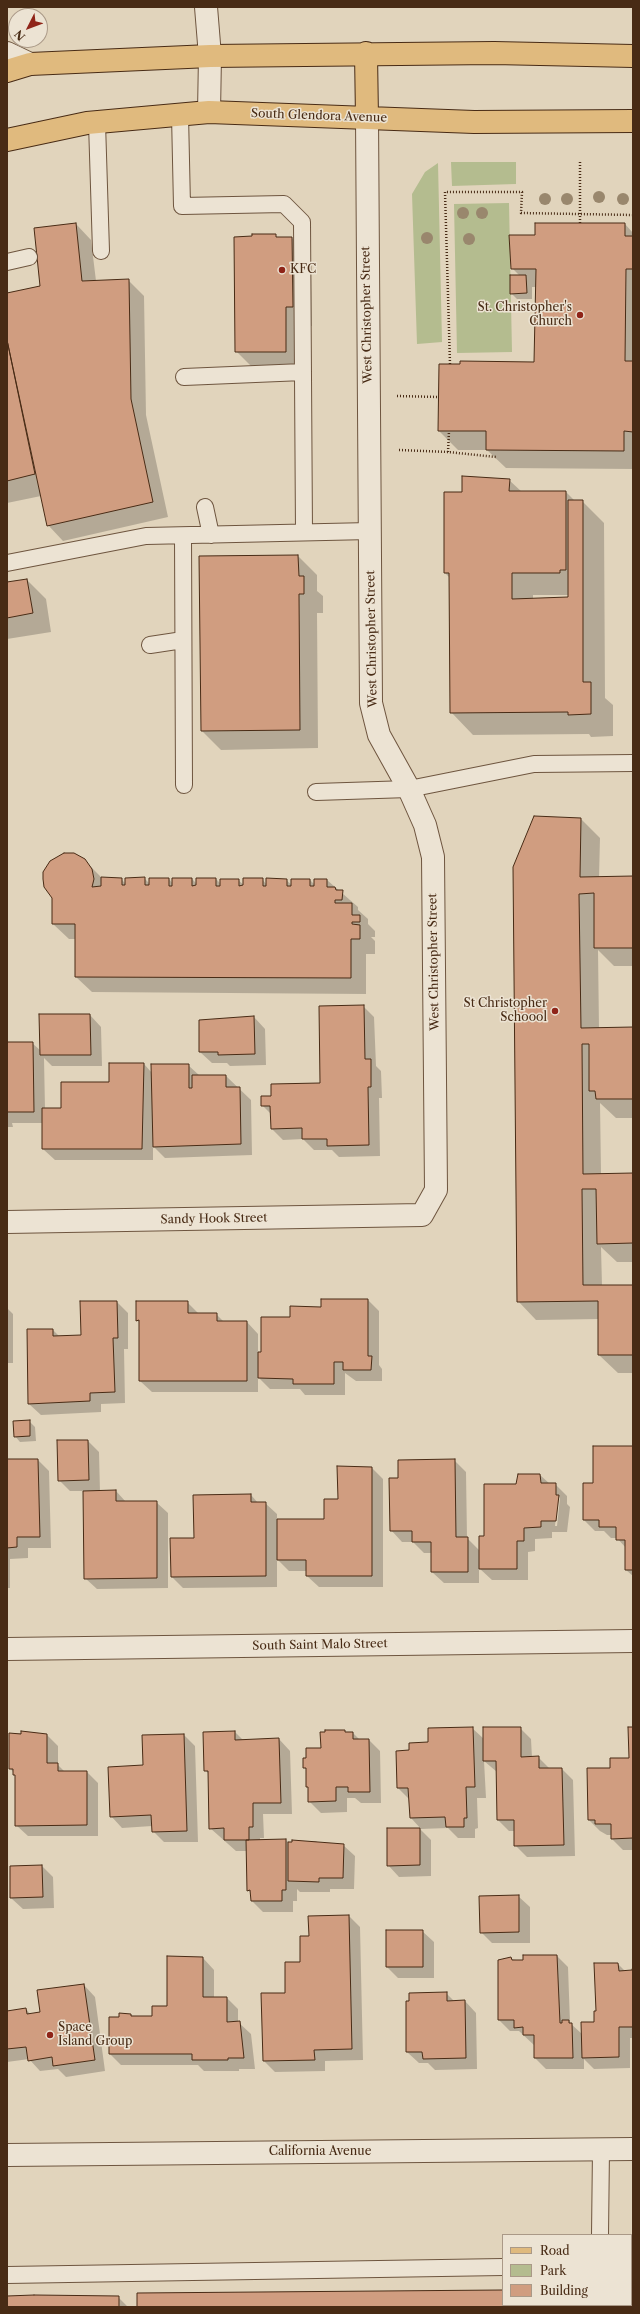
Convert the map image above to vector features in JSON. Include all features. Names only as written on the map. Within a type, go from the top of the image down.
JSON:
[{"type":"main road","points":[[7,71],[30,64],[210,56],[494,53],[633,56]]},
{"type":"main road","points":[[366,54],[367,118]]},
{"type":"main road","name":"South Glendora Avenue","points":[[7,140],[97,123],[209,112],[474,122],[633,121]]},
{"type":"street","points":[[206,7],[210,56],[209,112]]},
{"type":"street","points":[[7,53],[30,64]]},
{"type":"street","name":"West Christopher Street","points":[[367,118],[371,703],[379,735],[409,789],[425,826],[433,858],[436,1190],[422,1215]]},
{"type":"street","name":"Sandy Hook Street","points":[[7,1222],[422,1215]]},
{"type":"street","name":"South Saint Malo Street","points":[[7,1649],[633,1641]]},
{"type":"street","name":"California Avenue","points":[[7,2154],[633,2149]]},
{"type":"lane","points":[[180,115],[182,206],[284,204],[302,222],[304,532]]},
{"type":"lane","points":[[97,123],[101,250]]},
{"type":"lane","points":[[7,262],[29,257]]},
{"type":"lane","points":[[184,377],[303,372]]},
{"type":"lane","points":[[205,507],[210,534]]},
{"type":"lane","points":[[7,563],[146,536],[370,531]]},
{"type":"lane","points":[[183,536],[184,785]]},
{"type":"lane","points":[[150,645],[183,640]]},
{"type":"lane","points":[[316,792],[409,789],[534,764],[633,763]]},
{"type":"lane","points":[[600,2149],[600,2234]]},
{"type":"lane","points":[[7,2275],[502,2267]]},
{"type":"path","points":[[580,160],[580,223]]},
{"type":"path","points":[[450,364],[445,192],[522,192],[522,213],[633,214]]},
{"type":"path","points":[[368,394],[439,397]]},
{"type":"path","points":[[448,452],[449,431]]},
{"type":"path","points":[[369,450],[448,452],[496,457]]},
{"type":"green space","points":[[451,162],[516,162],[516,184],[452,186]]},
{"type":"green space","points":[[438,163],[442,342],[417,344],[412,194],[425,172]]},
{"type":"green space","points":[[509,203],[512,352],[457,353],[454,204]]},
{"type":"building","points":[[76,223],[82,281],[129,279],[131,399],[153,502],[47,526],[7,340],[7,293],[40,286],[34,228]]},
{"type":"building","name":"St. Christopher's Church","points":[[535,223],[625,223],[625,236],[633,236],[633,269],[626,269],[625,361],[633,361],[633,432],[624,431],[624,451],[486,450],[486,431],[438,431],[439,364],[460,364],[460,361],[534,362],[536,269],[511,269],[509,235],[535,235]]},
{"type":"building","points":[[252,234],[276,234],[276,237],[292,237],[293,307],[286,307],[286,352],[235,352],[234,237],[252,236]]},
{"type":"building","points":[[510,275],[526,275],[527,293],[510,294]]},
{"type":"building","points":[[7,340],[35,474],[7,481]]},
{"type":"building","points":[[462,476],[510,479],[509,491],[566,491],[566,570],[560,570],[560,573],[512,573],[512,599],[568,597],[568,500],[583,500],[583,682],[591,682],[591,714],[568,715],[568,712],[450,713],[449,573],[444,573],[444,492],[462,492]]},
{"type":"building","points":[[298,555],[299,576],[304,576],[304,594],[299,594],[300,730],[201,731],[199,556]]},
{"type":"building","points":[[27,579],[33,613],[7,618],[7,582]]},
{"type":"building","points":[[534,816],[581,818],[580,877],[633,876],[633,948],[594,948],[594,893],[579,894],[581,1028],[633,1027],[633,1099],[596,1099],[595,1091],[589,1091],[589,1044],[582,1044],[583,1174],[633,1173],[633,1243],[597,1244],[596,1189],[582,1189],[583,1285],[633,1285],[633,1355],[598,1355],[598,1301],[517,1302],[513,867]]},
{"type":"building","points":[[64,853],[74,853],[85,859],[92,869],[94,879],[92,887],[101,886],[101,877],[122,878],[122,885],[125,885],[125,878],[145,877],[145,885],[149,885],[149,878],[169,878],[169,886],[172,886],[172,878],[192,878],[192,886],[196,885],[196,878],[216,878],[216,886],[220,886],[220,879],[239,879],[239,886],[243,885],[243,878],[263,878],[263,886],[266,886],[266,878],[287,879],[287,886],[291,886],[291,879],[310,879],[310,886],[314,886],[314,879],[327,879],[327,887],[335,887],[336,890],[343,890],[342,900],[335,900],[335,903],[352,903],[352,915],[360,915],[360,922],[352,922],[352,924],[360,925],[360,939],[351,939],[351,978],[75,977],[75,924],[52,924],[52,898],[44,887],[43,879],[43,872],[50,861]]},
{"type":"building","points":[[364,1005],[365,1059],[371,1059],[371,1087],[368,1087],[369,1145],[327,1146],[327,1139],[302,1139],[302,1128],[271,1129],[270,1106],[261,1106],[261,1096],[271,1096],[271,1084],[320,1083],[319,1006]]},
{"type":"building","points":[[39,1014],[90,1014],[91,1055],[40,1055]]},
{"type":"building","points":[[254,1016],[255,1054],[218,1055],[218,1052],[199,1052],[199,1020]]},
{"type":"building","points":[[7,1042],[33,1042],[34,1112],[7,1112]]},
{"type":"building","points":[[109,1063],[144,1063],[142,1149],[42,1149],[42,1108],[61,1108],[61,1082],[109,1082]]},
{"type":"building","points":[[151,1064],[189,1064],[189,1088],[192,1088],[192,1075],[226,1075],[226,1087],[240,1087],[241,1144],[153,1147]]},
{"type":"building","points":[[321,1299],[368,1299],[368,1356],[372,1356],[371,1370],[343,1370],[343,1362],[334,1362],[334,1384],[293,1384],[293,1379],[258,1378],[258,1352],[261,1352],[261,1317],[290,1317],[290,1306],[321,1307]]},
{"type":"building","points":[[80,1301],[117,1301],[118,1338],[113,1338],[115,1392],[90,1393],[90,1401],[28,1404],[27,1329],[53,1329],[53,1336],[81,1335]]},
{"type":"building","points":[[136,1301],[188,1301],[188,1313],[217,1313],[217,1321],[247,1321],[247,1381],[139,1381],[139,1320],[136,1321]]},
{"type":"building","points":[[30,1420],[30,1436],[14,1437],[13,1421]]},
{"type":"building","points":[[57,1440],[88,1440],[89,1480],[58,1481]]},
{"type":"building","points":[[593,1446],[633,1446],[633,1570],[625,1570],[625,1540],[616,1540],[616,1527],[599,1527],[599,1520],[583,1520],[583,1483],[593,1483]]},
{"type":"building","points":[[7,1459],[38,1459],[40,1537],[17,1537],[17,1547],[7,1548]]},
{"type":"building","points":[[455,1459],[456,1537],[468,1537],[468,1572],[431,1572],[431,1542],[412,1542],[412,1531],[390,1531],[389,1478],[398,1478],[398,1460]]},
{"type":"building","points":[[337,1466],[372,1467],[372,1576],[306,1576],[306,1560],[277,1560],[277,1519],[324,1519],[324,1499],[338,1499]]},
{"type":"building","points":[[518,1474],[540,1474],[541,1483],[556,1483],[556,1495],[559,1495],[556,1521],[541,1521],[541,1527],[524,1528],[524,1541],[517,1541],[517,1569],[479,1569],[479,1536],[484,1536],[484,1484],[516,1484]]},
{"type":"building","points":[[116,1490],[116,1501],[157,1501],[157,1578],[84,1579],[83,1491]]},
{"type":"building","points":[[251,1494],[251,1502],[266,1502],[266,1576],[171,1577],[170,1538],[194,1538],[193,1495]]},
{"type":"building","points":[[473,1727],[475,1787],[466,1787],[467,1818],[464,1818],[464,1827],[446,1827],[445,1817],[410,1818],[408,1788],[397,1788],[396,1751],[409,1750],[409,1743],[428,1742],[428,1728]]},
{"type":"building","points":[[483,1727],[521,1727],[521,1757],[539,1756],[539,1768],[562,1768],[564,1845],[514,1846],[514,1820],[497,1820],[496,1761],[483,1761]]},
{"type":"building","points":[[628,1727],[633,1727],[633,1838],[611,1839],[611,1824],[595,1824],[595,1820],[588,1820],[587,1768],[610,1768],[610,1758],[629,1758]]},
{"type":"building","points":[[325,1730],[345,1730],[345,1732],[353,1732],[353,1739],[369,1739],[370,1792],[348,1792],[348,1787],[336,1787],[336,1801],[308,1802],[306,1768],[303,1768],[303,1758],[306,1758],[306,1748],[321,1748],[320,1732],[325,1732]]},
{"type":"building","points":[[21,1731],[47,1734],[47,1763],[58,1763],[58,1771],[87,1771],[87,1825],[15,1826],[15,1775],[13,1775],[13,1769],[9,1769],[9,1733],[21,1734]]},
{"type":"building","points":[[235,1731],[235,1740],[279,1738],[281,1803],[253,1803],[253,1827],[249,1827],[249,1840],[224,1840],[224,1828],[209,1829],[208,1771],[204,1771],[203,1732]]},
{"type":"building","points":[[184,1734],[187,1831],[152,1832],[151,1815],[110,1817],[108,1767],[143,1765],[142,1735]]},
{"type":"building","points":[[387,1828],[420,1828],[420,1865],[387,1866]]},
{"type":"building","points":[[286,1839],[286,1890],[282,1890],[282,1901],[251,1901],[250,1890],[247,1891],[246,1840]]},
{"type":"building","points":[[292,1840],[344,1844],[343,1878],[319,1878],[319,1882],[288,1881],[288,1842],[292,1842]]},
{"type":"building","points":[[42,1865],[43,1897],[10,1898],[10,1866]]},
{"type":"building","points":[[519,1895],[519,1932],[480,1933],[479,1896]]},
{"type":"building","points":[[349,1915],[352,2049],[314,2050],[315,2060],[263,2061],[261,1993],[285,1993],[285,1962],[300,1962],[300,1936],[309,1936],[308,1916]]},
{"type":"building","points":[[386,1930],[423,1930],[423,1967],[386,1967]]},
{"type":"building","points":[[523,1955],[557,1955],[560,2023],[562,2023],[562,2020],[569,2020],[569,2023],[572,2023],[573,2058],[534,2058],[534,2035],[523,2035],[523,2027],[514,2028],[514,2020],[498,2020],[498,1960],[511,1957],[512,1960],[523,1960]]},
{"type":"building","points":[[167,1956],[203,1957],[203,1997],[227,1997],[227,2022],[240,2021],[244,2058],[228,2058],[228,2060],[192,2060],[192,2054],[109,2054],[109,2017],[119,2017],[119,2013],[131,2014],[131,2016],[152,2016],[152,2006],[167,2006]]},
{"type":"building","points":[[594,1963],[618,1963],[619,1971],[632,1970],[633,1966],[633,2027],[619,2027],[619,2057],[582,2058],[581,2022],[594,2022],[594,2011],[596,2011]]},
{"type":"building","points":[[84,1984],[95,2060],[53,2066],[52,2057],[28,2061],[26,2047],[7,2049],[7,2011],[26,2008],[27,2014],[40,2012],[37,1990]]},
{"type":"building","points":[[447,1992],[447,2001],[465,2000],[466,2058],[423,2059],[422,2052],[406,2052],[406,2001],[409,2001],[409,1993]]},
{"type":"building","points":[[502,2290],[502,2306],[564,2307],[137,2307],[137,2293]]},
{"type":"building","points":[[7,2296],[119,2296],[119,2307],[7,2307]]},
{"type":"place","name":"KFC","points":[[282,270]]},
{"type":"place","name":"St. Christopher's Church","points":[[580,315]]},
{"type":"place","name":"St Christopher Schoool","points":[[555,1011]]},
{"type":"place","name":"Space Island Group","points":[[50,2035]]}]
